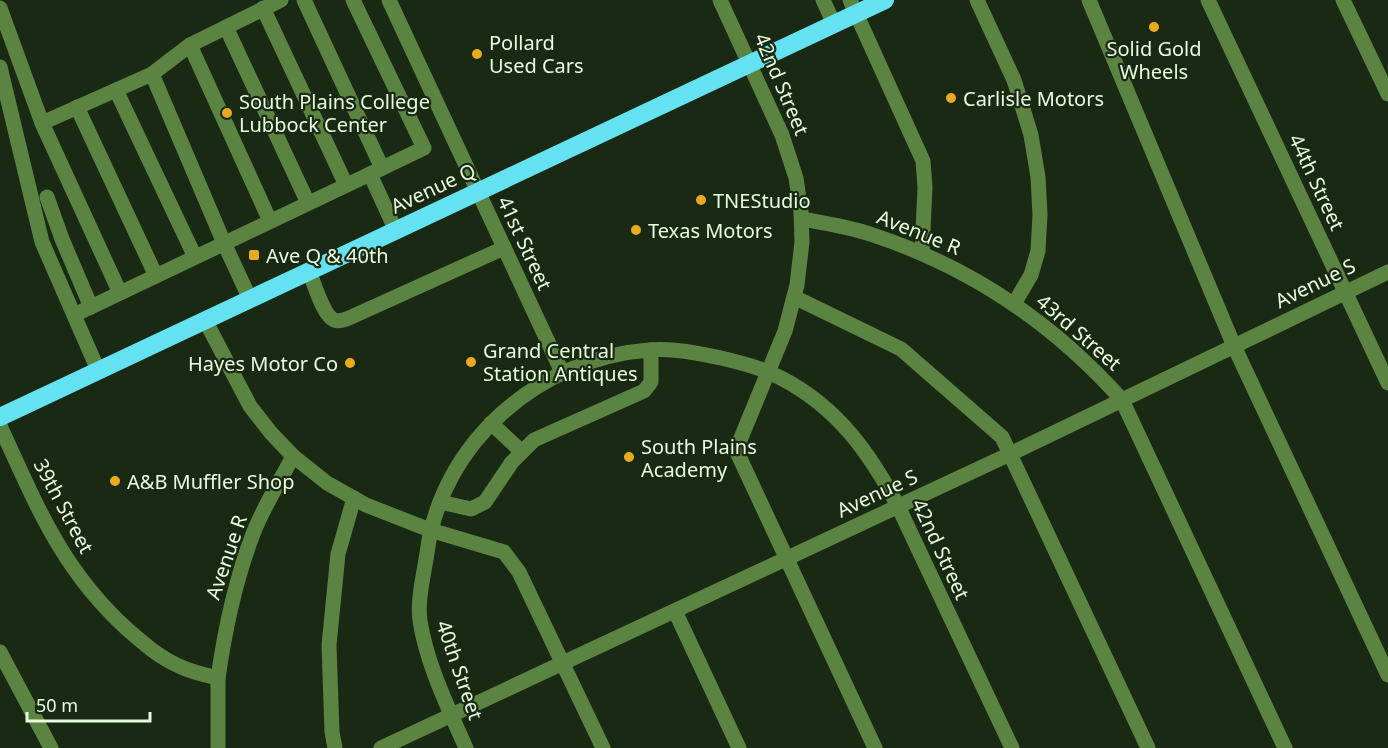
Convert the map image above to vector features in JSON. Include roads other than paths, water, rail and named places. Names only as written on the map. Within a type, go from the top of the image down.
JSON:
[{"type":"highway","name":"Avenue Q","points":[[0,417],[834,24],[853,7],[885,0]]},
{"type":"street","points":[[42,123],[152,74],[190,45],[280,0]]},
{"type":"street","points":[[304,0],[376,171],[396,231]]},
{"type":"street","points":[[74,315],[424,148],[353,0]]},
{"type":"street","name":"41st Street","points":[[389,0],[562,372]]},
{"type":"street","name":"42nd Street","points":[[720,0],[782,135],[796,178],[802,219],[797,285],[785,330],[768,373],[782,378],[821,404],[854,436],[878,468],[1012,748]]},
{"type":"street","points":[[823,0],[834,24]]},
{"type":"street","name":"43rd Street","points":[[977,0],[1014,80],[1031,135],[1038,177],[1040,215],[1038,251],[1031,275],[1014,304],[1050,330],[1094,369],[1122,400],[1285,748]]},
{"type":"street","points":[[1089,0],[1234,346],[1388,675]]},
{"type":"street","name":"44th Street","points":[[1208,0],[1388,383]]},
{"type":"street","points":[[1343,0],[1388,94]]},
{"type":"street","points":[[853,7],[923,161],[925,187],[922,252]]},
{"type":"street","points":[[0,8],[42,123],[120,293]]},
{"type":"street","points":[[263,9],[346,185]]},
{"type":"street","points":[[226,27],[308,203]]},
{"type":"street","points":[[190,45],[270,221]]},
{"type":"street","points":[[0,67],[42,242],[98,370]]},
{"type":"street","points":[[152,74],[250,299]]},
{"type":"street","points":[[116,90],[195,257]]},
{"type":"street","points":[[77,107],[156,276]]},
{"type":"street","points":[[47,197],[91,307]]},
{"type":"street","name":"Avenue R","points":[[802,219],[871,234],[922,252],[975,279],[1014,304]]},
{"type":"street","points":[[309,271],[325,310],[332,319],[339,321],[504,248]]},
{"type":"street","name":"Avenue S","points":[[381,748],[1010,454],[1388,272]]},
{"type":"street","points":[[794,297],[901,349],[1002,437],[1148,748]]},
{"type":"street","points":[[205,320],[250,406],[293,456],[327,483],[398,518],[504,552],[519,572],[603,748]]},
{"type":"street","points":[[440,502],[471,509],[485,502],[512,462],[534,440],[644,391],[651,382],[651,350]]},
{"type":"street","points":[[430,530],[440,502],[463,457],[491,423],[516,400],[562,372],[617,354],[651,350],[688,351],[748,364],[768,373],[736,450],[875,748]]},
{"type":"street","points":[[491,423],[522,453]]},
{"type":"street","name":"39th Street","points":[[0,426],[45,524],[87,588],[128,630],[164,658],[194,672],[218,678]]},
{"type":"street","name":"Avenue R","points":[[218,678],[225,628],[253,532],[293,456]]},
{"type":"street","points":[[335,748],[332,732],[329,645],[338,554],[354,498]]},
{"type":"street","name":"40th Street","points":[[430,530],[420,619],[436,677],[466,748]]},
{"type":"street","points":[[675,611],[739,748]]},
{"type":"street","points":[[0,652],[51,748]]},
{"type":"street","points":[[218,678],[218,748]]},
{"type":"place","name":"Solid Gold Wheels","points":[[1154,27]]},
{"type":"place","name":"Pollard Used Cars","points":[[477,54]]},
{"type":"place","name":"Carlisle Motors","points":[[951,98]]},
{"type":"place","name":"South Plains College Lubbock Center","points":[[227,113]]},
{"type":"place","name":"TNEStudio","points":[[701,200]]},
{"type":"place","name":"Texas Motors","points":[[636,230]]},
{"type":"place","name":"Ave Q & 40th","points":[[254,255]]},
{"type":"place","name":"Grand Central Station Antiques","points":[[471,362]]},
{"type":"place","name":"Hayes Motor Co","points":[[350,363]]},
{"type":"place","name":"South Plains Academy","points":[[629,457]]},
{"type":"place","name":"A&B Muffler Shop","points":[[115,481]]}]
